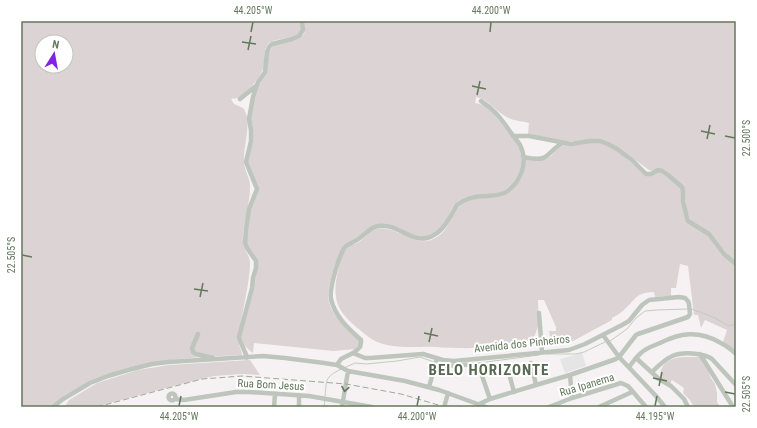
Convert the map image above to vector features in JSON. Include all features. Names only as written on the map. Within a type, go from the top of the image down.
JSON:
[{"type":"street","points":[[240,99],[256,86],[265,72],[269,47],[272,44],[300,36],[303,30],[302,21]]},
{"type":"street","points":[[247,358],[246,352],[241,345],[239,337],[257,265],[245,243],[249,209],[257,189],[246,162],[251,140],[249,116],[256,86]]},
{"type":"street","points":[[338,366],[341,359],[353,353],[360,346],[361,341],[342,321],[330,298],[336,268],[345,247],[356,241],[370,229],[378,226],[392,227],[409,236],[418,238],[423,239],[430,237],[442,229],[457,206],[464,200],[474,197],[500,194],[518,180],[523,164],[523,157],[520,147],[494,111],[481,101]]},
{"type":"street","points":[[513,136],[529,136],[575,144],[600,141],[617,149],[632,160],[646,174],[651,174],[658,170],[662,171],[682,187],[683,201],[688,221],[709,234],[724,254],[736,264]]},
{"type":"street","points":[[523,157],[544,158],[557,146],[563,143]]},
{"type":"street","name":"Avenida dos Pinheiros","points":[[353,353],[368,358],[423,354],[436,363],[443,360],[454,361],[573,349],[605,338],[629,321],[642,304],[647,301],[679,297],[688,300],[690,309],[689,316],[686,319],[648,330],[636,336],[619,357]]},
{"type":"street","points":[[539,313],[542,352]]},
{"type":"street","points":[[198,334],[192,348],[193,352],[217,359]]},
{"type":"street","points":[[629,367],[645,350],[662,342],[690,334],[699,334],[714,339],[736,354]]},
{"type":"street","points":[[605,338],[619,357],[656,396],[664,407]]},
{"type":"street","points":[[652,372],[672,356],[683,353],[700,354],[711,358],[736,385]]},
{"type":"street","points":[[700,354],[733,407]]},
{"type":"street","points":[[53,407],[62,399],[90,383],[108,376],[152,364],[267,356],[324,363],[338,366],[347,371],[405,380],[448,393],[486,407]]},
{"type":"street","points":[[478,404],[536,384],[610,362],[619,357]]},
{"type":"street","points":[[636,358],[658,379],[671,386],[682,397],[688,407]]},
{"type":"street","points":[[429,387],[436,363],[478,364],[490,400]]},
{"type":"street","points":[[531,363],[536,384]]},
{"type":"street","points":[[507,366],[514,392]]},
{"type":"street","points":[[342,404],[347,371]]},
{"type":"street","points":[[570,375],[572,398]]},
{"type":"street","name":"Rua Ipanema","points":[[549,407],[572,398],[621,383],[627,386],[646,407]]},
{"type":"street","name":"Rua Bom Jesus","points":[[175,400],[236,392],[249,392],[300,395],[328,399],[342,404],[372,407]]},
{"type":"street","points":[[599,407],[632,392]]},
{"type":"street","points":[[445,404],[448,393]]},
{"type":"street","points":[[274,407],[275,394]]},
{"type":"street","points":[[299,407],[300,395]]},
{"type":"shaded area","points":[[21,21],[300,21],[301,28],[299,34],[270,42],[266,46],[263,69],[258,78],[244,95],[231,99],[234,104],[243,108],[246,113],[247,126],[244,161],[250,184],[250,195],[243,235],[243,242],[250,262],[249,280],[239,336],[239,345],[242,355],[179,359],[117,371],[97,378],[66,394],[51,407],[21,407]]},
{"type":"shaded area","points":[[304,21],[736,21],[736,262],[691,221],[685,201],[684,189],[658,168],[652,171],[649,170],[610,143],[567,141],[528,134],[529,123],[508,118],[485,100],[476,97],[475,103],[485,106],[492,111],[518,146],[521,158],[520,170],[511,185],[497,193],[462,199],[452,208],[442,226],[436,232],[425,238],[419,238],[411,234],[378,225],[357,240],[349,243],[335,264],[329,287],[328,298],[335,315],[359,340],[359,345],[355,349],[334,351],[254,343],[253,353],[245,346],[241,336],[258,267],[246,241],[249,214],[257,194],[248,162],[251,111],[259,85],[267,68],[269,52],[274,44],[292,41],[300,37],[305,31]]},
{"type":"shaded area","points":[[600,142],[619,152],[645,174],[659,171],[681,187],[686,217],[705,232],[736,266],[736,352],[723,342],[727,330],[705,320],[701,328],[698,315],[694,315],[688,266],[680,264],[676,288],[671,288],[671,296],[655,297],[654,292],[640,295],[634,299],[622,312],[612,318],[612,320],[573,341],[551,344],[549,331],[556,331],[556,327],[544,300],[538,300],[539,324],[532,343],[494,347],[452,348],[385,345],[366,335],[344,315],[335,293],[341,260],[346,249],[359,242],[371,231],[383,228],[397,232],[417,241],[431,240],[442,233],[454,213],[464,202],[491,198],[515,186],[522,176],[525,158],[545,159],[564,145]]},
{"type":"shaded area","points":[[582,353],[586,366],[565,373],[560,359]]},
{"type":"shaded area","points":[[683,357],[700,357],[715,384],[717,402],[720,407],[694,407],[683,393],[684,388],[672,380],[670,384],[660,377],[660,372],[667,362]]},
{"type":"shaded area","points":[[250,360],[260,375],[242,374],[214,376],[95,407],[63,407],[69,400],[97,383],[138,370],[169,365]]},
{"type":"waterway","points":[[610,341],[627,329],[636,318],[645,311],[687,309]]},
{"type":"waterway","points":[[691,309],[715,318],[729,326],[736,324]]},
{"type":"waterway","points":[[547,354],[576,354],[584,352],[605,342]]},
{"type":"waterway","points":[[479,363],[539,355]]},
{"type":"waterway","points":[[346,367],[355,363],[366,364],[420,357],[434,362]]},
{"type":"waterway","points":[[437,363],[444,364]]},
{"type":"waterway","points":[[325,396],[327,380],[341,369]]},
{"type":"waterway","points":[[324,407],[325,400]]},
{"type":"railway","points":[[97,407],[202,379],[242,376],[346,384],[401,394],[445,407]]},
{"type":"district","name":"BELO HORIZONTE","points":[[489,370]]}]
